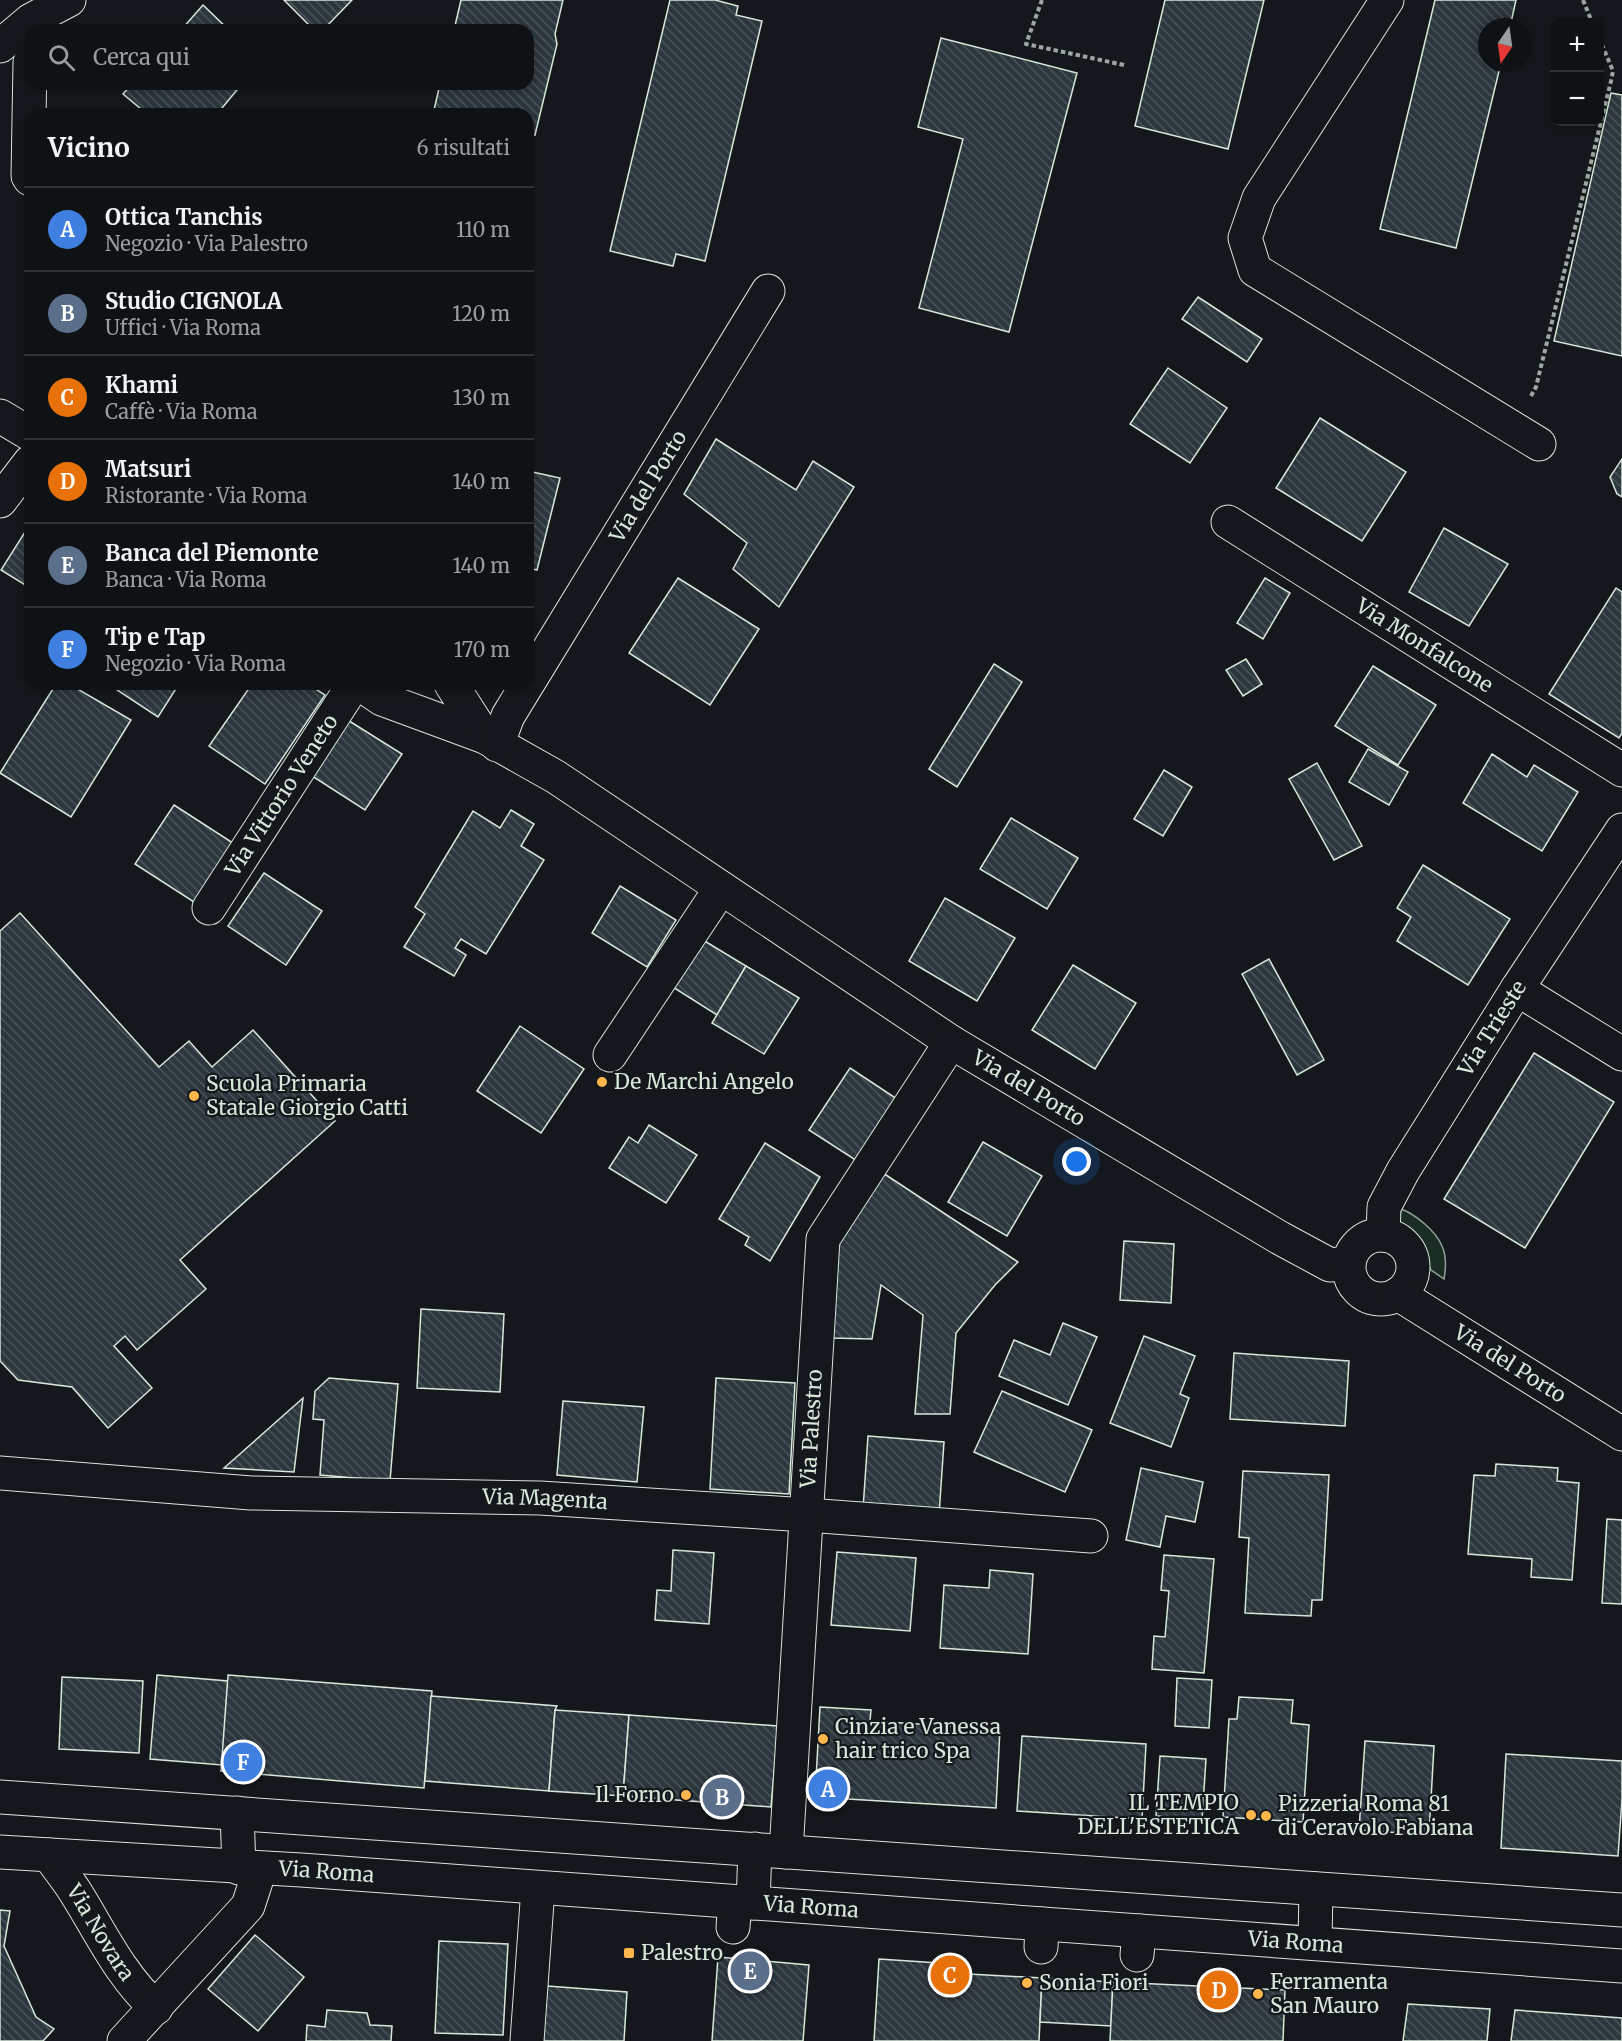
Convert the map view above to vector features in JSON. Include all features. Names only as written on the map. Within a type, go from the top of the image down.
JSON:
[{"type":"street","points":[[33,24],[69,0]]},
{"type":"street","points":[[1387,0],[1259,198],[1245,238],[1255,270],[1539,444]]},
{"type":"street","points":[[0,46],[24,30]]},
{"type":"street","points":[[29,108],[30,90]]},
{"type":"street","name":"Via del Porto","points":[[534,674],[768,291]]},
{"type":"street","points":[[0,416],[24,430]]},
{"type":"street","points":[[0,501],[24,470]]},
{"type":"street","name":"Via Monfalcone","points":[[1228,522],[1622,770]]},
{"type":"street","name":"Via Vittorio Veneto","points":[[209,908],[364,690]]},
{"type":"street","name":"Via del Porto","points":[[367,690],[491,741],[556,777],[951,1042],[1280,1239],[1330,1265],[1349,1263]]},
{"type":"street","points":[[371,690],[413,697],[418,690]]},
{"type":"street","name":"Via del Porto","points":[[456,690],[491,741]]},
{"type":"street","name":"Via del Porto","points":[[491,741],[524,690]]},
{"type":"street","name":"Via Trieste","points":[[1383,1235],[1384,1207],[1403,1172],[1517,989],[1622,830]]},
{"type":"street","points":[[610,1056],[720,888]]},
{"type":"street","points":[[1517,989],[1622,1054]]},
{"type":"street","name":"Via Palestro","points":[[740,1911],[770,1851],[807,1515],[823,1239],[951,1042]]},
{"type":"street","points":[[1383,1235],[1396,1239],[1406,1248],[1412,1260],[1412,1272],[1408,1284],[1398,1294],[1387,1299],[1375,1299],[1363,1294],[1355,1286],[1350,1276],[1349,1263],[1351,1253],[1358,1244],[1370,1237],[1383,1235]]},
{"type":"street","name":"Via del Porto","points":[[1398,1294],[1622,1434]]},
{"type":"street","name":"Via Magenta","points":[[0,1473],[251,1493],[540,1498],[1091,1536]]},
{"type":"street","points":[[0,1797],[168,1800],[237,1813],[1622,1910]]},
{"type":"street","points":[[124,2041],[248,1906],[249,1869],[237,1813]]},
{"type":"street","name":"Via Roma","points":[[0,1852],[249,1869],[301,1870],[538,1888],[740,1911],[1138,1943],[1315,1943],[1622,1966]]},
{"type":"street","name":"Via Novara","points":[[49,1855],[76,1893],[105,1944],[139,1992],[156,2008]]},
{"type":"street","points":[[527,2041],[538,1888]]},
{"type":"street","points":[[1315,1943],[1316,1889]]},
{"type":"path","points":[[1042,0],[1026,44],[1124,65]]},
{"type":"path","points":[[1583,0],[1590,18]]},
{"type":"path","points":[[1511,427],[1536,387],[1611,81],[1613,71],[1604,51]]},
{"type":"green space","points":[[1401,1209],[1424,1224],[1439,1240],[1444,1250],[1446,1267],[1444,1279],[1431,1270],[1417,1239],[1399,1226]]},
{"type":"building","points":[[284,0],[352,0],[329,24],[308,24]]},
{"type":"building","points":[[461,0],[563,0],[555,34],[557,44],[535,135],[534,108],[434,108],[439,90],[534,90],[534,24],[455,24]]},
{"type":"building","points":[[670,0],[715,0],[738,6],[736,15],[762,21],[705,261],[676,254],[673,266],[610,251]]},
{"type":"building","points":[[1165,0],[1264,0],[1228,149],[1135,126]]},
{"type":"building","points":[[1435,0],[1516,0],[1512,18],[1478,18],[1478,72],[1499,72],[1456,248],[1380,229]]},
{"type":"building","points":[[203,5],[223,24],[186,24]]},
{"type":"building","points":[[941,38],[1077,73],[1009,332],[919,308],[963,139],[918,127]]},
{"type":"building","points":[[127,90],[237,90],[222,108],[140,108],[123,94]]},
{"type":"building","points":[[1611,93],[1622,95],[1622,356],[1554,341]]},
{"type":"building","points":[[1198,297],[1262,339],[1247,362],[1182,319]]},
{"type":"building","points":[[1168,368],[1227,408],[1190,463],[1130,424]]},
{"type":"building","points":[[1320,418],[1406,472],[1362,541],[1276,488]]},
{"type":"building","points":[[716,439],[796,490],[813,461],[854,487],[779,607],[733,569],[747,543],[684,494]]},
{"type":"building","points":[[1622,459],[1622,497],[1617,494],[1610,477]]},
{"type":"building","points":[[534,472],[560,478],[537,570],[534,569]]},
{"type":"building","points":[[1444,528],[1508,564],[1469,626],[1409,592]]},
{"type":"building","points":[[24,534],[24,584],[1,570]]},
{"type":"building","points":[[678,578],[759,629],[710,705],[629,653]]},
{"type":"building","points":[[1265,578],[1290,593],[1263,639],[1237,623]]},
{"type":"building","points":[[1616,588],[1622,592],[1622,733],[1619,738],[1549,694]]},
{"type":"building","points":[[1246,659],[1262,684],[1243,696],[1226,670]]},
{"type":"building","points":[[994,664],[1022,682],[957,787],[929,769]]},
{"type":"building","points":[[1373,666],[1436,705],[1398,765],[1335,726]]},
{"type":"building","points":[[52,690],[79,690],[131,720],[71,817],[0,773]]},
{"type":"building","points":[[117,690],[175,690],[158,717]]},
{"type":"building","points":[[248,690],[317,690],[325,695],[265,784],[209,746]]},
{"type":"building","points":[[346,719],[402,754],[365,810],[309,774]]},
{"type":"building","points":[[1368,749],[1408,772],[1389,805],[1349,782]]},
{"type":"building","points":[[1492,754],[1527,777],[1534,765],[1578,792],[1542,851],[1463,803]]},
{"type":"building","points":[[1317,763],[1362,846],[1334,860],[1289,779]]},
{"type":"building","points":[[1164,770],[1192,787],[1163,836],[1134,819]]},
{"type":"building","points":[[174,805],[236,845],[197,904],[135,864]]},
{"type":"building","points":[[511,810],[534,824],[521,846],[544,860],[486,954],[461,939],[455,948],[466,955],[454,976],[404,947],[425,914],[415,907],[473,811],[500,828]]},
{"type":"building","points":[[1011,818],[1078,858],[1047,909],[980,869]]},
{"type":"building","points":[[1423,865],[1510,919],[1468,985],[1397,941],[1411,917],[1397,908]]},
{"type":"building","points":[[264,873],[322,911],[286,965],[228,926]]},
{"type":"building","points":[[620,886],[676,920],[647,967],[592,933]]},
{"type":"building","points":[[945,898],[1015,938],[977,1001],[909,961]]},
{"type":"building","points":[[20,913],[159,1067],[189,1041],[212,1067],[253,1030],[335,1121],[180,1260],[206,1289],[137,1350],[125,1336],[114,1346],[152,1388],[108,1428],[72,1387],[18,1380],[0,1361],[0,931]]},
{"type":"building","points":[[698,937],[746,966],[717,1015],[668,984]]},
{"type":"building","points":[[1269,959],[1324,1060],[1297,1075],[1242,974]]},
{"type":"building","points":[[1073,965],[1136,1003],[1095,1069],[1032,1030]]},
{"type":"building","points":[[746,966],[799,998],[764,1054],[712,1023]]},
{"type":"building","points":[[520,1026],[584,1069],[541,1133],[477,1091]]},
{"type":"building","points":[[1534,1053],[1614,1102],[1525,1248],[1444,1199]]},
{"type":"building","points":[[850,1068],[897,1099],[857,1161],[809,1130]]},
{"type":"building","points":[[649,1125],[697,1155],[666,1203],[609,1168],[629,1137],[638,1143]]},
{"type":"building","points":[[983,1142],[1042,1176],[1007,1236],[948,1202]]},
{"type":"building","points":[[765,1143],[820,1177],[770,1261],[745,1245],[749,1237],[719,1219]]},
{"type":"building","points":[[883,1173],[1018,1262],[995,1285],[956,1333],[950,1414],[915,1414],[923,1315],[881,1285],[872,1339],[832,1338],[837,1244]]},
{"type":"building","points":[[1124,1241],[1174,1244],[1171,1303],[1120,1300]]},
{"type":"building","points":[[421,1309],[504,1314],[500,1392],[417,1388]]},
{"type":"building","points":[[1063,1323],[1097,1337],[1068,1405],[999,1376],[1014,1340],[1050,1355]]},
{"type":"building","points":[[1144,1336],[1195,1356],[1180,1394],[1189,1398],[1171,1447],[1110,1423]]},
{"type":"building","points":[[1234,1353],[1349,1361],[1345,1426],[1230,1419]]},
{"type":"building","points":[[329,1378],[398,1384],[390,1481],[320,1475],[324,1420],[313,1419],[315,1391]]},
{"type":"building","points":[[716,1378],[795,1383],[789,1494],[710,1489]]},
{"type":"building","points":[[1002,1391],[1092,1430],[1065,1492],[974,1452]]},
{"type":"building","points":[[303,1398],[294,1472],[224,1468]]},
{"type":"building","points":[[563,1401],[644,1407],[637,1482],[557,1475]]},
{"type":"building","points":[[868,1436],[944,1442],[939,1515],[863,1509]]},
{"type":"building","points":[[1496,1464],[1558,1468],[1557,1481],[1579,1483],[1572,1580],[1531,1577],[1532,1559],[1468,1554],[1474,1475],[1495,1476]]},
{"type":"building","points":[[1141,1468],[1203,1482],[1195,1522],[1166,1516],[1160,1547],[1126,1540]]},
{"type":"building","points":[[1243,1471],[1329,1475],[1322,1600],[1312,1600],[1311,1616],[1245,1613],[1249,1538],[1239,1537]]},
{"type":"building","points":[[1607,1519],[1622,1520],[1622,1604],[1602,1603]]},
{"type":"building","points":[[673,1550],[714,1553],[709,1624],[655,1620],[657,1590],[671,1591]]},
{"type":"building","points":[[837,1552],[916,1558],[910,1631],[831,1625]]},
{"type":"building","points":[[1164,1555],[1214,1559],[1204,1673],[1152,1669],[1154,1636],[1165,1637],[1169,1591],[1161,1590]]},
{"type":"building","points":[[990,1570],[1033,1574],[1028,1654],[940,1648],[944,1585],[989,1588]]},
{"type":"building","points":[[157,1675],[228,1681],[222,1765],[150,1759]]},
{"type":"building","points":[[228,1675],[432,1691],[424,1788],[221,1771]]},
{"type":"building","points":[[62,1677],[143,1681],[139,1753],[59,1749]]},
{"type":"building","points":[[1177,1678],[1212,1680],[1209,1728],[1175,1726]]},
{"type":"building","points":[[431,1696],[557,1706],[549,1791],[425,1781]]},
{"type":"building","points":[[1239,1697],[1293,1700],[1291,1723],[1309,1725],[1303,1822],[1223,1817],[1229,1719],[1237,1719]]},
{"type":"building","points":[[820,1707],[871,1710],[870,1721],[1000,1729],[996,1808],[815,1797]]},
{"type":"building","points":[[555,1710],[629,1715],[623,1796],[549,1791]]},
{"type":"building","points":[[629,1715],[778,1726],[771,1807],[623,1796]]},
{"type":"building","points":[[1022,1736],[1146,1744],[1142,1819],[1017,1811]]},
{"type":"building","points":[[1365,1741],[1434,1746],[1429,1835],[1359,1830]]},
{"type":"building","points":[[1506,1754],[1622,1761],[1618,1856],[1501,1848]]},
{"type":"building","points":[[1160,1756],[1206,1759],[1202,1820],[1156,1816]]},
{"type":"building","points":[[0,1910],[10,1911],[4,1946],[36,2017],[54,2029],[43,2041],[0,2041]]},
{"type":"building","points":[[255,1935],[304,1977],[258,2031],[208,1989]]},
{"type":"building","points":[[439,1941],[508,1944],[503,2035],[435,2033]]},
{"type":"building","points":[[718,1957],[809,1965],[803,2041],[712,2041]]},
{"type":"building","points":[[879,1959],[969,1965],[969,1974],[1042,1978],[1039,2041],[874,2041]]},
{"type":"building","points":[[1042,1978],[1113,1982],[1111,2026],[1040,2022]]},
{"type":"building","points":[[1113,1982],[1285,1990],[1283,2041],[1110,2041]]},
{"type":"building","points":[[547,1986],[627,1992],[624,2041],[543,2041]]},
{"type":"building","points":[[1408,2004],[1490,2009],[1487,2041],[1403,2041]]},
{"type":"building","points":[[327,2010],[367,2013],[370,2025],[392,2026],[391,2041],[306,2041],[307,2025],[325,2027]]},
{"type":"building","points":[[1515,2010],[1622,2018],[1622,2041],[1511,2041]]},
{"type":"place","name":"De Marchi Angelo","points":[[602,1082]]},
{"type":"place","name":"Scuola Primaria Statale Giorgio Catti","points":[[194,1096]]},
{"type":"place","name":"Cinzia e Vanessa hair trico Spa","points":[[823,1739]]},
{"type":"place","name":"Tip e Tap","points":[[243,1762]]},
{"type":"place","name":"Ottica Tanchis","points":[[828,1789]]},
{"type":"place","name":"Il Forno","points":[[686,1795]]},
{"type":"place","name":"Studio CIGNOLA","points":[[722,1797]]},
{"type":"place","name":"IL TEMPIO DELL'ESTETICA","points":[[1251,1815]]},
{"type":"place","name":"Pizzeria Roma 81 di Ceravolo Fabiana","points":[[1266,1816]]},
{"type":"place","name":"Palestro","points":[[629,1953]]},
{"type":"place","name":"Banca del Piemonte","points":[[750,1971]]},
{"type":"place","name":"Khami","points":[[950,1975]]},
{"type":"place","name":"Sonia Fiori","points":[[1027,1983]]},
{"type":"place","name":"Matsuri","points":[[1219,1990]]},
{"type":"place","name":"Ferramenta San Mauro","points":[[1258,1994]]}]
